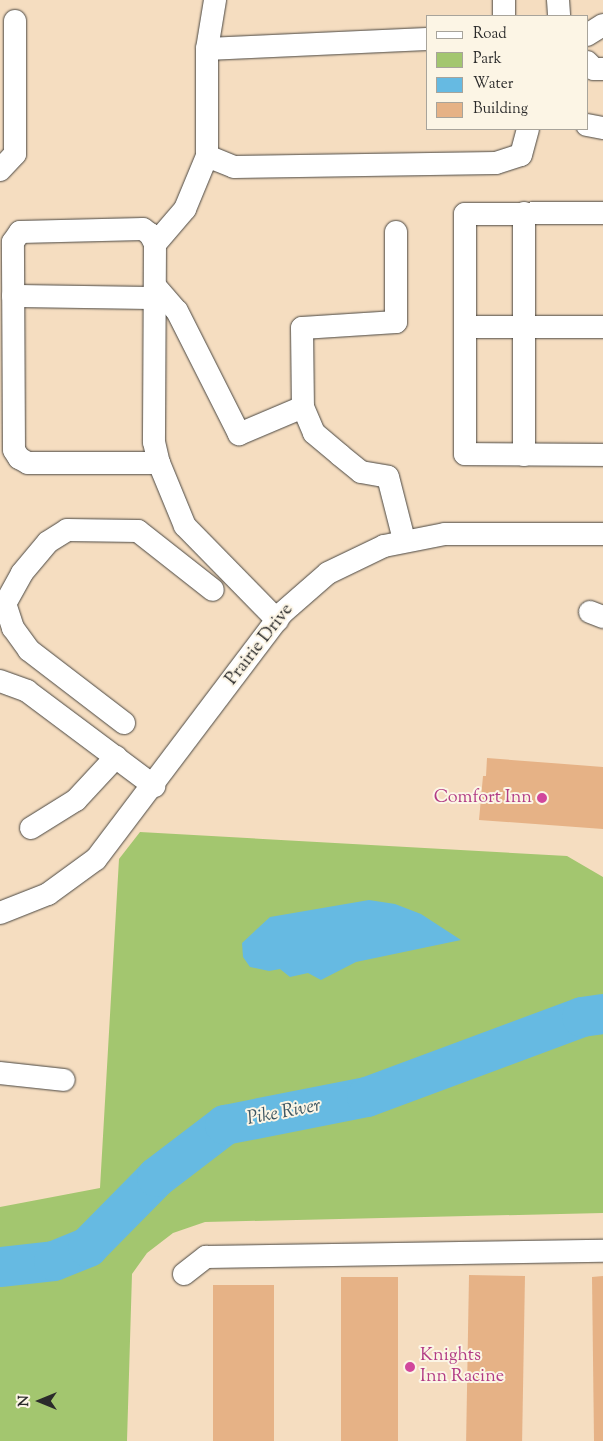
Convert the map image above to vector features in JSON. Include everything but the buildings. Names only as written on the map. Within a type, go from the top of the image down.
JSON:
[{"type":"street","points":[[155,244],[185,209],[207,156],[207,49],[215,0]]},
{"type":"street","points":[[504,0],[504,15]]},
{"type":"street","points":[[558,0],[559,15]]},
{"type":"street","points":[[0,170],[14,154],[14,21]]},
{"type":"street","points":[[588,34],[603,25]]},
{"type":"street","points":[[207,49],[426,39]]},
{"type":"street","points":[[588,63],[594,69],[603,69]]},
{"type":"street","points":[[588,126],[603,128]]},
{"type":"street","points":[[207,156],[234,167],[496,163],[521,155],[528,130]]},
{"type":"street","points":[[524,213],[524,455]]},
{"type":"street","points":[[603,213],[466,214],[465,454],[603,456]]},
{"type":"street","points":[[159,463],[28,463],[19,458],[14,450],[6,415],[13,296],[13,242],[20,232],[143,229],[155,244],[154,442],[159,463],[187,529],[277,620]]},
{"type":"street","points":[[396,232],[396,322],[302,328],[303,407],[314,433],[340,455],[361,472],[388,477],[404,540]]},
{"type":"street","points":[[13,296],[155,292],[177,311],[239,434],[303,407]]},
{"type":"street","points":[[466,327],[603,327]]},
{"type":"street","points":[[158,547],[170,534],[187,529]]},
{"type":"street","points":[[124,723],[29,650],[13,628],[5,604],[22,573],[48,542],[68,530],[138,531],[213,590]]},
{"type":"street","name":"Prairie Drive","points":[[0,913],[48,894],[96,859],[154,786],[277,620],[296,599],[328,573],[365,553],[404,540],[445,534],[603,534]]},
{"type":"street","points":[[0,681],[27,691],[154,786]]},
{"type":"street","points":[[31,828],[76,800],[116,758]]},
{"type":"street","points":[[0,1073],[64,1080]]},
{"type":"street","points":[[184,1274],[206,1257],[603,1251]]},
{"type":"green space","points":[[140,832],[567,856],[603,877],[603,1213],[205,1222],[173,1233],[147,1253],[132,1274],[127,1441],[0,1441],[0,1207],[100,1188],[119,859]]},
{"type":"water","points":[[369,900],[395,904],[421,914],[461,940],[356,962],[321,980],[308,973],[290,977],[280,969],[269,971],[250,967],[243,957],[242,943],[270,917]]},
{"type":"waterway","name":"Pike River","points":[[0,1267],[54,1261],[88,1247],[157,1177],[225,1125],[367,1097],[582,1017],[603,1014]]},
{"type":"place","name":"Comfort Inn","points":[[542,798]]},
{"type":"place","name":"Knights Inn Racine","points":[[410,1367]]}]
